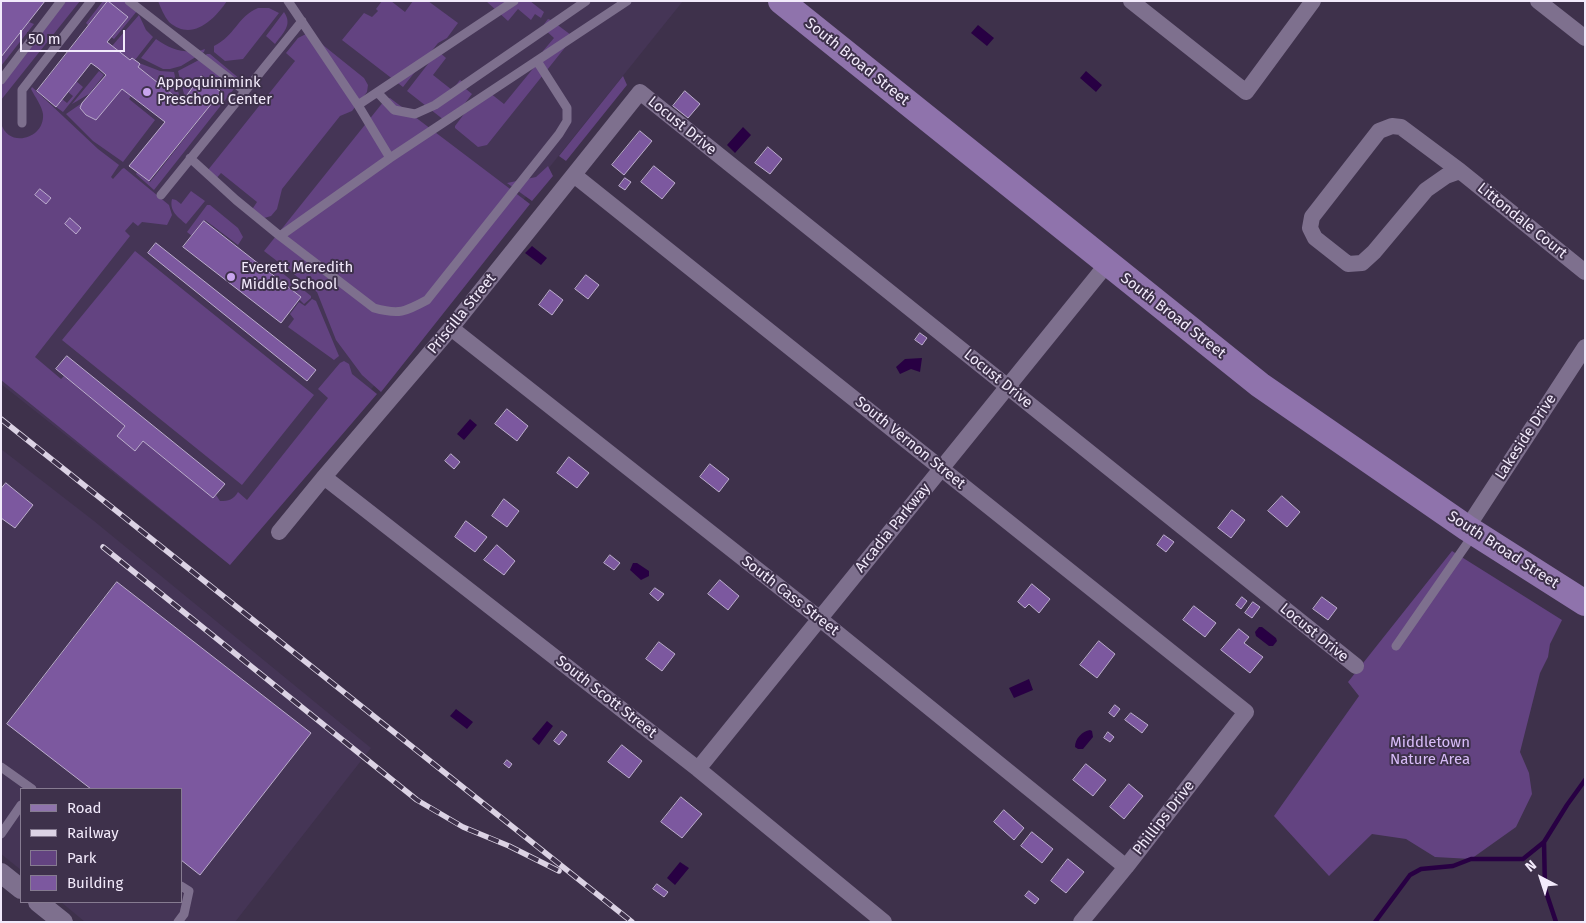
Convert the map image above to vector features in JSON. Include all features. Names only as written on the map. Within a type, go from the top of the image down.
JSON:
[{"type":"main road","name":"South Broad Street","points":[[781,1],[1260,385],[1472,526],[1585,604]]},
{"type":"street","points":[[1131,1],[1246,92],[1313,1]]},
{"type":"street","points":[[1538,1],[1585,38]]},
{"type":"street","name":"Priscilla Street","points":[[279,532],[451,328],[640,92]]},
{"type":"street","name":"Locust Drive","points":[[640,92],[1356,666]]},
{"type":"street","name":"Littondale Court","points":[[1460,171],[1446,176],[1426,190],[1374,252],[1362,263],[1348,264],[1315,238],[1310,228],[1312,217],[1379,131],[1392,126],[1401,127],[1460,171],[1585,272]]},
{"type":"street","name":"South Vernon Street","points":[[574,175],[1246,712]]},
{"type":"street","name":"Arcadia Parkway","points":[[698,769],[1107,264]]},
{"type":"street","name":"South Cass Street","points":[[451,328],[820,619],[1126,867]]},
{"type":"street","name":"Lakeside Drive","points":[[1472,526],[1585,347]]},
{"type":"street","name":"South Scott Street","points":[[324,477],[698,769],[884,922]]},
{"type":"street","points":[[1472,526],[1585,592]]},
{"type":"street","name":"Phillips Drive","points":[[1081,922],[1246,712]]},
{"type":"street","points":[[1,873],[20,887]]},
{"type":"street","points":[[39,903],[63,922]]},
{"type":"lane","points":[[1,80],[61,1]]},
{"type":"lane","points":[[22,123],[22,90],[91,1]]},
{"type":"lane","points":[[129,1],[245,91]]},
{"type":"lane","points":[[288,1],[358,105],[390,158]]},
{"type":"lane","points":[[358,105],[514,1]]},
{"type":"lane","points":[[378,93],[394,110],[415,114],[435,105],[586,1]]},
{"type":"lane","points":[[280,236],[390,158],[626,1]]},
{"type":"lane","points":[[161,195],[302,21]]},
{"type":"lane","points":[[190,158],[236,200],[280,236],[374,308],[391,313],[409,310],[427,300],[554,141],[567,121],[567,108],[537,61]]},
{"type":"lane","points":[[1396,646],[1472,526]]},
{"type":"lane","points":[[1,766],[31,788]]},
{"type":"lane","points":[[1,834],[20,806]]},
{"type":"lane","points":[[178,922],[184,914],[189,891],[182,887]]},
{"type":"shaded area","name":"Everett Meredith Middle School","points":[[1,1],[683,1],[230,565],[1,384]]},
{"type":"shaded area","points":[[978,25],[994,38],[987,46],[971,33]]},
{"type":"shaded area","points":[[1086,71],[1102,85],[1096,92],[1080,78]]},
{"type":"shaded area","points":[[743,127],[751,135],[735,153],[727,145]]},
{"type":"shaded area","points":[[532,246],[547,258],[541,265],[525,253]]},
{"type":"shaded area","points":[[922,358],[920,372],[911,369],[900,374],[896,367],[905,359]]},
{"type":"shaded area","points":[[470,419],[477,425],[464,440],[457,434]]},
{"type":"shaded area","points":[[1,449],[94,521],[371,748],[235,922],[85,922],[62,903],[182,903],[182,788],[20,788],[20,869],[1,854]]},
{"type":"shaded area","points":[[633,563],[637,563],[649,571],[649,576],[641,580],[630,570]]},
{"type":"shaded area","points":[[1259,627],[1262,627],[1276,638],[1277,641],[1273,646],[1269,646],[1256,636],[1255,632]]},
{"type":"shaded area","points":[[1029,679],[1033,690],[1014,698],[1009,688]]},
{"type":"shaded area","points":[[456,709],[473,722],[467,729],[450,716]]},
{"type":"shaded area","points":[[547,721],[553,726],[539,745],[532,739]]},
{"type":"shaded area","points":[[1090,730],[1093,737],[1083,749],[1075,747],[1076,741],[1080,736]]},
{"type":"shaded area","points":[[680,862],[689,868],[675,885],[667,878]]},
{"type":"green space","points":[[66,1],[80,1],[1,100],[1,84]]},
{"type":"green space","points":[[103,1],[135,1],[137,11],[114,39],[111,37],[127,17],[89,26],[86,23]]},
{"type":"green space","points":[[158,1],[227,1],[216,15],[202,26],[186,30],[178,28],[169,22]]},
{"type":"green space","points":[[382,1],[391,1],[405,12],[413,1],[428,1],[458,23],[447,38],[438,43],[403,87],[342,40],[364,13],[372,17],[378,11],[376,9]]},
{"type":"green space","points":[[486,1],[530,1],[544,12],[541,18],[535,14],[531,20],[518,9],[508,21]]},
{"type":"green space","points":[[258,8],[269,8],[279,13],[243,59],[225,61],[214,52],[214,46],[227,37],[245,16]]},
{"type":"green space","points":[[284,12],[288,21],[286,29],[275,44],[266,36]]},
{"type":"green space","points":[[139,15],[146,30],[153,37],[135,60],[132,58],[130,60],[112,46]]},
{"type":"green space","points":[[548,19],[571,35],[571,40],[487,145],[478,147],[455,126],[476,98],[490,93],[504,104],[545,54],[543,51],[554,38],[542,27]]},
{"type":"green space","points":[[29,22],[34,24],[1,66],[1,57]]},
{"type":"green space","points":[[308,33],[364,78],[368,85],[367,92],[352,111],[340,116],[282,189],[277,209],[271,216],[261,219],[251,211],[257,202],[221,173],[214,181],[208,170],[295,61],[286,53],[298,38]]},
{"type":"green space","points":[[156,39],[180,50],[192,52],[205,49],[204,52],[181,66],[163,69],[141,58]]},
{"type":"green space","points":[[438,51],[446,58],[433,75],[452,90],[460,80],[468,86],[466,89],[472,94],[449,124],[407,91]]},
{"type":"green space","points":[[210,54],[241,80],[154,190],[136,174],[137,172],[150,182],[222,91],[202,75],[185,98],[178,71]]},
{"type":"green space","points":[[139,63],[160,71],[174,72],[180,100],[138,67]]},
{"type":"green space","points":[[99,71],[104,75],[89,94],[72,104]]},
{"type":"green space","points":[[623,76],[627,85],[566,161],[559,156]]},
{"type":"green space","points":[[76,81],[83,87],[63,112],[56,107],[62,99],[67,103],[73,96],[68,92]]},
{"type":"green space","points":[[32,87],[98,149],[119,165],[111,177],[113,179],[124,168],[169,205],[172,215],[167,225],[142,222],[138,226],[133,222],[125,231],[130,236],[35,357],[61,379],[64,376],[125,426],[117,436],[135,451],[143,441],[213,498],[216,495],[220,501],[228,500],[238,492],[247,500],[328,398],[318,389],[340,363],[344,361],[349,364],[352,374],[377,394],[230,565],[1,380],[1,123],[5,131],[11,136],[18,138],[25,138],[38,130],[42,123],[43,114],[31,89]]},
{"type":"green space","points":[[122,89],[131,96],[129,99],[155,120],[123,162],[93,141],[66,114],[82,103],[80,108],[86,115],[96,120]]},
{"type":"green space","points":[[390,98],[530,204],[381,392],[362,375],[336,340],[317,292],[264,251],[384,101]]},
{"type":"green space","points":[[548,166],[553,176],[532,201],[507,183],[536,177]]},
{"type":"green space","points":[[191,191],[205,201],[186,224],[177,216],[171,203],[172,199],[181,204]]},
{"type":"green space","points":[[207,205],[210,205],[238,228],[243,237],[238,245],[205,220],[192,236],[187,232]]},
{"type":"green space","points":[[135,251],[314,395],[242,485],[62,340]]},
{"type":"green space","points":[[276,268],[311,296],[311,298],[304,304],[299,299],[300,296],[272,273]]},
{"type":"green space","points":[[312,299],[316,301],[339,356],[334,360],[288,327],[294,319],[290,314],[299,302],[305,306]]},
{"type":"green space","name":"Middletown Nature Area","points":[[1452,551],[1562,620],[1550,644],[1548,657],[1540,673],[1520,752],[1529,773],[1532,794],[1516,827],[1471,859],[1435,857],[1406,839],[1372,834],[1329,876],[1274,816],[1359,696],[1348,682]]},
{"type":"building","points":[[1,1],[45,1],[1,57]]},
{"type":"building","name":"Appoquinimink Preschool Center","points":[[108,1],[128,17],[107,42],[130,60],[132,58],[139,63],[138,67],[182,102],[201,76],[221,92],[149,181],[129,166],[165,122],[122,89],[96,120],[86,115],[80,108],[82,103],[106,75],[98,68],[91,63],[56,107],[37,91]]},
{"type":"building","points":[[685,91],[700,104],[688,118],[673,106]]},
{"type":"building","points":[[640,131],[652,141],[624,175],[612,165]]},
{"type":"building","points":[[768,147],[782,159],[770,174],[755,163]]},
{"type":"building","points":[[654,166],[675,183],[662,199],[641,182]]},
{"type":"building","points":[[625,178],[631,182],[625,190],[619,186]]},
{"type":"building","points":[[40,189],[51,198],[46,204],[35,195]]},
{"type":"building","points":[[70,218],[81,228],[76,234],[65,224]]},
{"type":"building","points":[[204,221],[301,297],[281,323],[183,247]]},
{"type":"building","points":[[156,243],[316,370],[307,381],[148,253]]},
{"type":"building","points":[[586,275],[599,285],[588,299],[575,289]]},
{"type":"building","points":[[550,290],[563,300],[552,315],[539,305]]},
{"type":"building","points":[[920,333],[927,338],[922,345],[915,340]]},
{"type":"building","points":[[67,356],[225,484],[213,498],[143,441],[135,451],[117,436],[125,426],[56,369]]},
{"type":"building","points":[[507,409],[528,426],[517,441],[495,424]]},
{"type":"building","points":[[451,454],[460,462],[454,469],[445,461]]},
{"type":"building","points":[[569,457],[589,473],[577,488],[557,473]]},
{"type":"building","points":[[710,464],[729,479],[719,492],[700,477]]},
{"type":"building","points":[[6,483],[33,505],[15,528],[1,518],[1,489]]},
{"type":"building","points":[[1282,496],[1300,512],[1287,527],[1268,511]]},
{"type":"building","points":[[504,499],[519,511],[507,527],[492,516]]},
{"type":"building","points":[[1232,510],[1245,520],[1231,538],[1218,528]]},
{"type":"building","points":[[466,521],[487,537],[475,552],[455,537]]},
{"type":"building","points":[[1164,535],[1174,542],[1166,552],[1157,545]]},
{"type":"building","points":[[497,545],[515,561],[504,575],[484,560]]},
{"type":"building","points":[[610,555],[620,563],[614,570],[604,563]]},
{"type":"building","points":[[720,580],[739,596],[728,610],[708,594]]},
{"type":"building","points":[[117,582],[311,733],[200,875],[182,861],[182,788],[90,788],[7,724]]},
{"type":"building","points":[[1032,584],[1050,599],[1039,613],[1029,604],[1025,608],[1018,602]]},
{"type":"building","points":[[655,588],[664,594],[658,601],[650,594]]},
{"type":"building","points":[[1242,597],[1247,601],[1241,609],[1236,605]]},
{"type":"building","points":[[1322,597],[1337,608],[1328,620],[1313,609]]},
{"type":"building","points":[[1253,602],[1260,607],[1252,618],[1245,613]]},
{"type":"building","points":[[1194,606],[1216,623],[1205,637],[1183,620]]},
{"type":"building","points":[[1239,629],[1249,637],[1244,643],[1263,657],[1250,673],[1221,650]]},
{"type":"building","points":[[1099,641],[1115,654],[1097,678],[1080,665]]},
{"type":"building","points":[[659,642],[675,654],[662,671],[646,659]]},
{"type":"building","points":[[1115,705],[1120,709],[1114,717],[1109,713]]},
{"type":"building","points":[[1131,713],[1148,725],[1142,733],[1125,720]]},
{"type":"building","points":[[562,731],[567,735],[559,745],[554,741]]},
{"type":"building","points":[[1108,732],[1114,737],[1110,742],[1104,738]]},
{"type":"building","points":[[622,745],[642,761],[629,778],[608,762]]},
{"type":"building","points":[[507,760],[512,764],[509,768],[504,764]]},
{"type":"building","points":[[1086,764],[1106,780],[1093,796],[1073,780]]},
{"type":"building","points":[[1129,784],[1143,796],[1124,819],[1110,807]]},
{"type":"building","points":[[681,797],[702,814],[682,838],[661,822]]},
{"type":"building","points":[[1004,810],[1024,828],[1014,840],[994,822]]},
{"type":"building","points":[[1032,832],[1053,849],[1042,863],[1021,846]]},
{"type":"building","points":[[1068,859],[1084,872],[1066,893],[1051,881]]},
{"type":"building","points":[[657,884],[668,892],[664,897],[653,889]]},
{"type":"building","points":[[1029,891],[1039,899],[1035,904],[1025,896]]},
{"type":"waterway","points":[[1375,922],[1410,875],[1421,869],[1453,866],[1471,859],[1523,859],[1544,842],[1585,780]]},
{"type":"waterway","points":[[1544,842],[1545,889],[1556,922]]},
{"type":"railway","points":[[1,419],[632,922]]},
{"type":"railway","points":[[103,547],[417,800],[463,827],[509,846],[559,871]]},
{"type":"place","name":"Appoquinimink Preschool Center","points":[[147,92]]},
{"type":"place","name":"Everett Meredith Middle School","points":[[231,277]]}]
